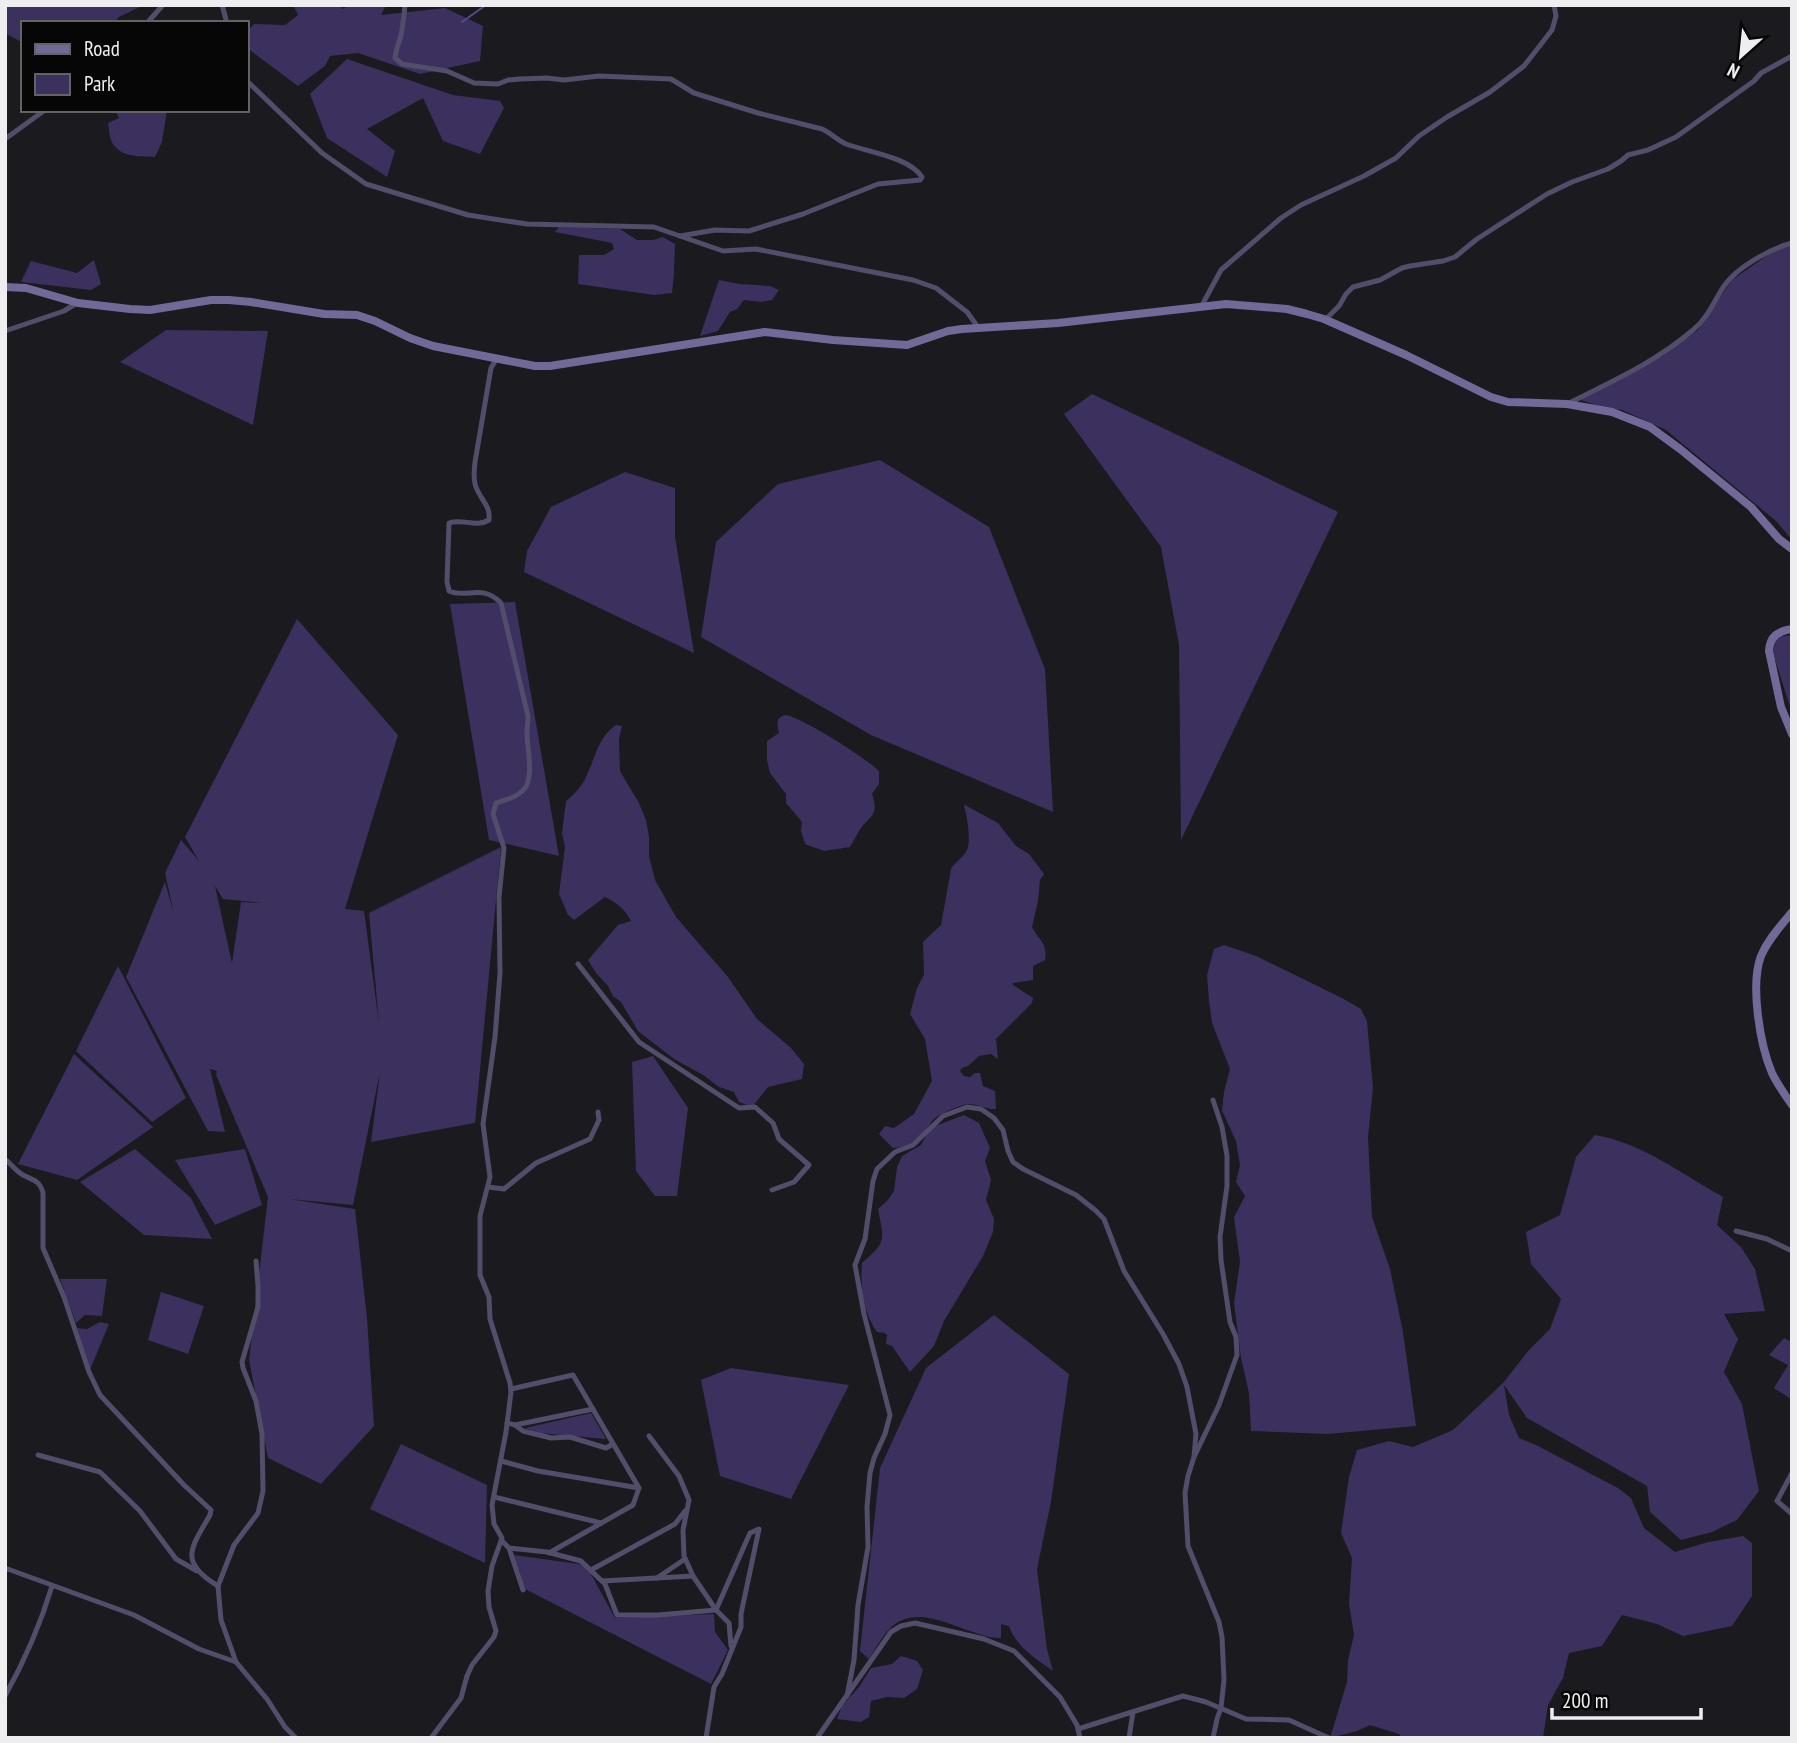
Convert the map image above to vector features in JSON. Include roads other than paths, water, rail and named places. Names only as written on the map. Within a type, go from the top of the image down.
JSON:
[{"type":"street","points":[[148,21],[163,5]]},
{"type":"street","points":[[405,5],[395,58],[402,64],[447,71],[474,83],[498,84],[520,79],[564,80],[598,76],[671,79],[694,93],[822,129],[846,144],[892,157],[919,172],[922,177],[920,180],[878,184],[803,214],[749,231],[715,230],[680,236]]},
{"type":"street","points":[[1202,307],[1221,270],[1281,218],[1301,205],[1396,158],[1419,136],[1490,92],[1524,66],[1552,30],[1556,16],[1554,5]]},
{"type":"street","points":[[1325,320],[1353,288],[1385,278],[1402,268],[1455,257],[1477,239],[1547,194],[1608,169],[1628,155],[1648,150],[1676,137],[1754,81],[1761,73],[1792,56]]},
{"type":"street","points":[[248,83],[322,153],[366,184],[468,215],[527,223],[654,227],[723,251],[756,249],[913,281],[936,288],[967,312],[978,327]]},
{"type":"street","points":[[5,139],[42,112]]},
{"type":"street","points":[[1567,404],[1675,344],[1696,328],[1715,303],[1723,287],[1739,271],[1773,249],[1792,243]]},
{"type":"street","points":[[5,286],[26,288],[78,303],[150,310],[211,300],[229,300],[324,314],[357,315],[433,346],[535,366],[550,366],[765,332],[907,345],[948,331],[978,327],[1058,323],[1226,304],[1287,309],[1325,320],[1406,355],[1490,397],[1508,402],[1567,404],[1612,412],[1650,427],[1751,507],[1779,539],[1792,549]]},
{"type":"street","points":[[5,331],[64,311],[78,303]]},
{"type":"street","points":[[497,358],[491,368],[474,477],[476,487],[488,507],[489,520],[480,524],[456,521],[449,523],[447,582],[449,591],[454,594],[479,592],[496,597],[501,603],[528,716],[528,782],[518,794],[496,803],[493,814],[504,849],[499,897],[500,973],[495,1037],[483,1124],[490,1169],[480,1216],[480,1275],[489,1297],[490,1319],[511,1389],[492,1504],[494,1524],[502,1541],[509,1548],[523,1590]]},
{"type":"street","points":[[1792,629],[1782,630],[1774,635],[1769,651],[1781,707],[1792,734]]},
{"type":"street","points":[[1791,1104],[1772,1073],[1760,1034],[1756,975],[1761,956],[1770,939],[1792,912]]},
{"type":"street","points":[[578,964],[639,1042],[739,1108],[755,1107],[773,1123],[779,1139],[809,1165],[794,1181],[772,1190]]},
{"type":"street","points":[[1213,1100],[1222,1127],[1227,1156],[1227,1186],[1220,1237],[1221,1260],[1237,1355],[1219,1405],[1194,1457],[1185,1493],[1188,1546],[1222,1632],[1224,1663],[1221,1708],[1213,1738]]},
{"type":"street","points":[[847,1696],[854,1660],[858,1605],[869,1547],[867,1507],[870,1473],[890,1415],[864,1314],[855,1265],[864,1239],[877,1169],[895,1152],[913,1145],[943,1116],[967,1107],[981,1109],[994,1118],[1003,1130],[1013,1162],[1076,1195],[1104,1219],[1124,1271],[1179,1364],[1187,1387],[1196,1434],[1194,1457]]},
{"type":"street","points":[[488,1188],[504,1189],[536,1163],[590,1139],[599,1120],[598,1112]]},
{"type":"street","points":[[5,1159],[21,1174],[32,1178],[41,1186],[43,1248],[100,1395],[211,1510],[193,1544],[191,1554],[193,1563],[202,1576],[218,1586]]},
{"type":"street","points":[[1736,1231],[1767,1239],[1792,1251]]},
{"type":"street","points":[[256,1261],[257,1307],[242,1362],[256,1401],[262,1434],[262,1491],[258,1513],[234,1545],[218,1586],[221,1620],[236,1662],[296,1738]]},
{"type":"street","points":[[511,1389],[572,1375],[639,1488],[634,1505],[550,1553]]},
{"type":"street","points":[[515,1425],[593,1409]]},
{"type":"street","points":[[507,1423],[523,1431],[551,1438],[570,1437],[606,1448],[611,1445]]},
{"type":"street","points":[[649,1436],[680,1476],[689,1500],[683,1530],[685,1559],[716,1610],[729,1623],[732,1649]]},
{"type":"street","points":[[38,1455],[100,1472],[141,1511],[176,1559],[200,1573]]},
{"type":"street","points":[[501,1461],[538,1471],[639,1488]]},
{"type":"street","points":[[1792,1473],[1777,1500],[1792,1514]]},
{"type":"street","points":[[494,1497],[601,1523]]},
{"type":"street","points":[[591,1570],[675,1524],[687,1508]]},
{"type":"street","points":[[706,1738],[714,1687],[741,1627],[741,1614],[759,1528],[750,1533],[716,1610]]},
{"type":"street","points":[[431,1738],[461,1698],[472,1665],[494,1637],[496,1631],[489,1607],[488,1591],[492,1566],[502,1541]]},
{"type":"street","points":[[509,1548],[550,1553],[581,1561],[605,1584],[617,1615],[716,1610]]},
{"type":"street","points":[[657,1578],[685,1559]]},
{"type":"street","points":[[5,1568],[134,1615],[199,1649],[236,1662]]},
{"type":"street","points":[[602,1581],[693,1576]]},
{"type":"street","points":[[5,1696],[29,1651],[52,1586]]},
{"type":"street","points":[[817,1738],[891,1632],[901,1626],[915,1623],[984,1639],[1014,1651],[1060,1697],[1080,1738]]},
{"type":"street","points":[[1078,1730],[1183,1696],[1206,1702],[1246,1719],[1289,1720],[1326,1737]]},
{"type":"street","points":[[1129,1738],[1133,1712]]},
{"type":"waterway","points":[[462,22],[486,5]]}]
